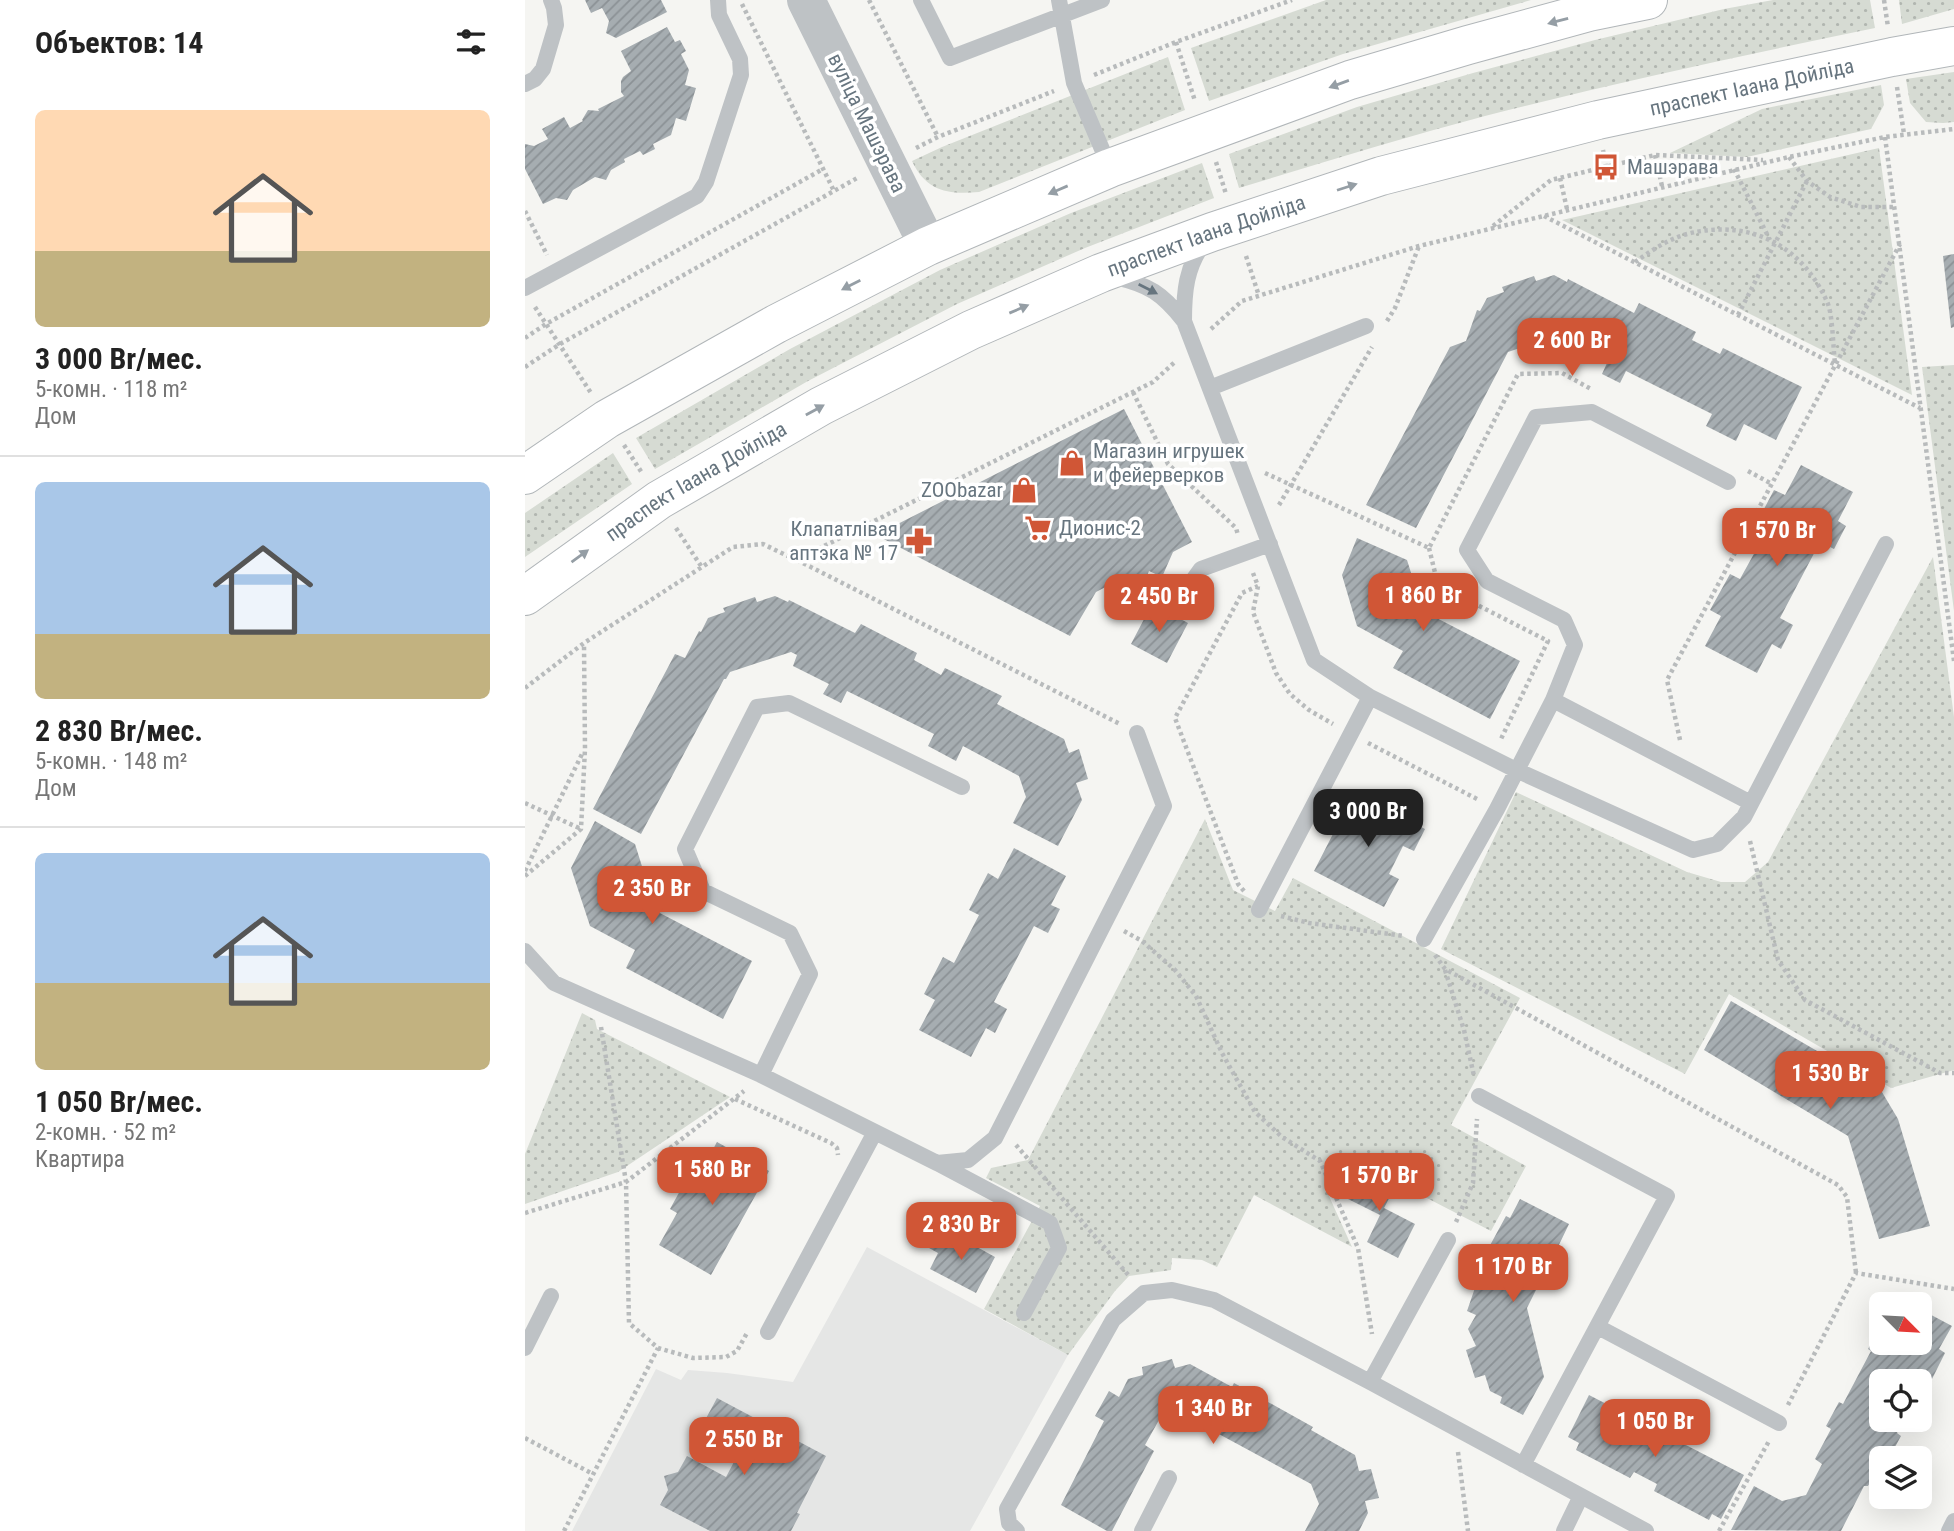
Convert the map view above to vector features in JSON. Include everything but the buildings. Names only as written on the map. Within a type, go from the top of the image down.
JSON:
[{"type":"main road","points":[[525,475],[607,419],[776,324],[928,246],[1110,168],[1350,80],[1588,12],[1648,0]]},
{"type":"main road","name":"праспект Іаана Дойліда","points":[[525,596],[659,500],[821,406],[971,330],[1101,273],[1224,228],[1381,176],[1598,120],[1954,46]]},
{"type":"street","name":"вуліца Машэрава","points":[[806,0],[928,246]]},
{"type":"lane","points":[[525,84],[535,79],[543,69],[556,24],[551,0]]},
{"type":"lane","points":[[525,288],[697,196],[706,182],[741,75],[740,59],[719,15],[718,0]]},
{"type":"lane","points":[[921,0],[950,58],[1060,7],[1102,0]]},
{"type":"lane","points":[[1060,7],[1074,83],[1110,168]]},
{"type":"lane","points":[[1184,321],[1187,274],[1197,253],[1224,228]]},
{"type":"lane","points":[[1101,273],[1152,289],[1169,302],[1184,321],[1314,660],[1370,697],[1516,770],[1693,850],[1717,844],[1748,810],[1886,544]]},
{"type":"lane","points":[[1210,388],[1374,329]]},
{"type":"lane","points":[[1424,939],[1497,809],[1553,700],[1575,645],[1564,620],[1487,581],[1468,550],[1536,417],[1592,412],[1728,482]]},
{"type":"lane","points":[[1178,601],[1201,569],[1267,537]]},
{"type":"lane","points":[[1259,910],[1370,697]]},
{"type":"lane","points":[[1553,700],[1686,769],[1748,810]]},
{"type":"lane","points":[[761,1075],[810,974],[790,933],[703,891],[685,849],[757,707],[789,703],[962,787]]},
{"type":"lane","points":[[937,1163],[968,1160],[995,1138],[1164,806],[1137,733]]},
{"type":"lane","points":[[525,951],[554,983],[761,1075],[1050,1223],[1059,1248],[1024,1313]]},
{"type":"lane","points":[[1479,1096],[1667,1196],[1523,1465]]},
{"type":"lane","points":[[768,1332],[876,1132]]},
{"type":"lane","points":[[1373,1374],[1448,1240]]},
{"type":"lane","points":[[1017,1531],[1009,1523],[1007,1510],[1113,1320],[1144,1293],[1172,1290],[1214,1300],[1373,1374],[1454,1427],[1646,1531]]},
{"type":"lane","points":[[525,1348],[551,1296]]},
{"type":"lane","points":[[1598,1327],[1779,1423]]},
{"type":"lane","points":[[1142,1531],[1169,1478]]},
{"type":"lane","points":[[1564,1531],[1581,1496]]},
{"type":"lane","points":[[1949,1531],[1954,1521]]},
{"type":"path","points":[[740,0],[834,191]]},
{"type":"path","points":[[869,0],[938,137]]},
{"type":"path","points":[[525,368],[560,344],[834,191],[938,137],[1176,42],[1292,0]]},
{"type":"path","points":[[1176,42],[1206,132],[1224,228],[1259,296]]},
{"type":"path","points":[[1885,137],[1954,662]]},
{"type":"path","points":[[1491,228],[1551,180],[1655,155],[1770,161]]},
{"type":"path","points":[[1655,155],[1662,186]]},
{"type":"path","points":[[1789,157],[1807,181],[1830,197],[1861,207],[1894,207]]},
{"type":"path","points":[[525,338],[823,169]]},
{"type":"path","points":[[1734,169],[1773,241]]},
{"type":"path","points":[[1560,178],[1567,209]]},
{"type":"path","points":[[1738,315],[1773,241],[1807,181]]},
{"type":"path","points":[[525,211],[555,271]]},
{"type":"path","points":[[1543,216],[1921,408]]},
{"type":"path","points":[[1634,262],[1686,234],[1719,229],[1747,232],[1773,241],[1802,264],[1829,307],[1835,365]]},
{"type":"path","points":[[1686,769],[1667,680],[1899,244]]},
{"type":"path","points":[[1374,329],[1395,308],[1419,246]]},
{"type":"path","points":[[1267,537],[1374,343]]},
{"type":"path","points":[[1429,548],[1438,585],[1548,641],[1492,758]]},
{"type":"path","points":[[796,560],[1137,733]]},
{"type":"path","points":[[1258,586],[1242,593],[1175,718],[1238,884],[1259,910],[1309,923],[1424,939],[1445,969],[1838,1185],[1847,1197],[1856,1273],[1779,1423],[1719,1531]]},
{"type":"path","points":[[525,873],[581,829],[585,749],[584,643]]},
{"type":"path","points":[[525,873],[585,749]]},
{"type":"path","points":[[525,803],[581,829]]},
{"type":"path","points":[[1748,810],[1778,960],[1805,1000],[1940,1073],[1954,1073]]},
{"type":"path","points":[[1105,921],[1142,941],[1175,970],[1196,996],[1222,1053],[1255,1112],[1282,1137],[1320,1161],[1358,1248],[1373,1374]]},
{"type":"path","points":[[597,1002],[626,1182],[629,1323],[658,1348],[693,1358],[726,1357],[737,1351],[750,1327]]},
{"type":"path","points":[[525,1213],[626,1182],[735,1099],[761,1075]]},
{"type":"path","points":[[735,1099],[831,1143],[837,1148],[837,1166]]},
{"type":"path","points":[[1000,1127],[1144,1293]]},
{"type":"path","points":[[1856,1273],[1954,1289]]},
{"type":"path","points":[[564,1531],[658,1348]]},
{"type":"path","points":[[1454,1427],[1468,1531]]},
{"type":"path","points":[[525,1438],[593,1474]]},
{"type":"shaded area","points":[[1326,0],[1531,0],[1343,54],[1209,101],[1191,48]]},
{"type":"shaded area","points":[[1773,0],[1870,0],[1875,28],[1485,116],[1239,188],[1229,154],[1357,107],[1595,40]]},
{"type":"shaded area","points":[[1899,0],[1954,0],[1954,9],[1902,24]]},
{"type":"shaded area","points":[[1168,57],[1185,110],[979,192],[957,193],[939,189],[924,179],[912,161],[942,147]]},
{"type":"shaded area","points":[[1954,72],[1954,122],[1926,122],[1910,103],[1906,79]]},
{"type":"shaded area","points":[[1881,85],[1884,105],[1871,129],[1747,157],[1670,153],[1762,109]]},
{"type":"shaded area","points":[[1879,148],[1912,395],[1562,220]]},
{"type":"shaded area","points":[[1202,163],[1214,198],[1085,248],[957,304],[808,381],[655,469],[636,438],[790,349],[940,270],[1071,213]]},
{"type":"shaded area","points":[[1954,365],[1954,611],[1922,367]]},
{"type":"shaded area","points":[[613,453],[632,484],[525,557],[525,513]]},
{"type":"shaded area","points":[[1933,557],[1954,717],[1954,1070],[1891,1088],[1729,994],[1685,1074],[1441,949],[1516,792],[1687,872],[1721,882],[1745,882],[1768,862]]},
{"type":"shaded area","points":[[1205,819],[1233,890],[1275,911],[1293,878],[1520,998],[1451,1125],[1526,1166],[1491,1231],[1349,1158],[1329,1196],[1352,1247],[1254,1195],[1217,1267],[1202,1260],[1172,1258],[1171,1270],[1129,1276],[1068,1355],[984,1309],[1040,1206],[986,1178],[991,1168],[1028,1160]]},
{"type":"shaded area","points":[[582,1013],[595,1020],[597,1029],[730,1097],[618,1172],[525,1204],[525,1154]]},
{"type":"shaded area","points":[[867,1247],[1068,1355],[970,1531],[572,1531],[656,1369],[681,1380],[688,1370],[793,1382]]},
{"type":"place","name":"Машэрава","points":[[1606,167]]},
{"type":"place","name":"Магазин игрушек и фейерверков","points":[[1072,463]]},
{"type":"place","name":"ZOObazar","points":[[1024,490]]},
{"type":"place","name":"Дионис-2","points":[[1038,528]]},
{"type":"place","name":"Клапатлівая аптэка № 17","points":[[919,541]]}]
